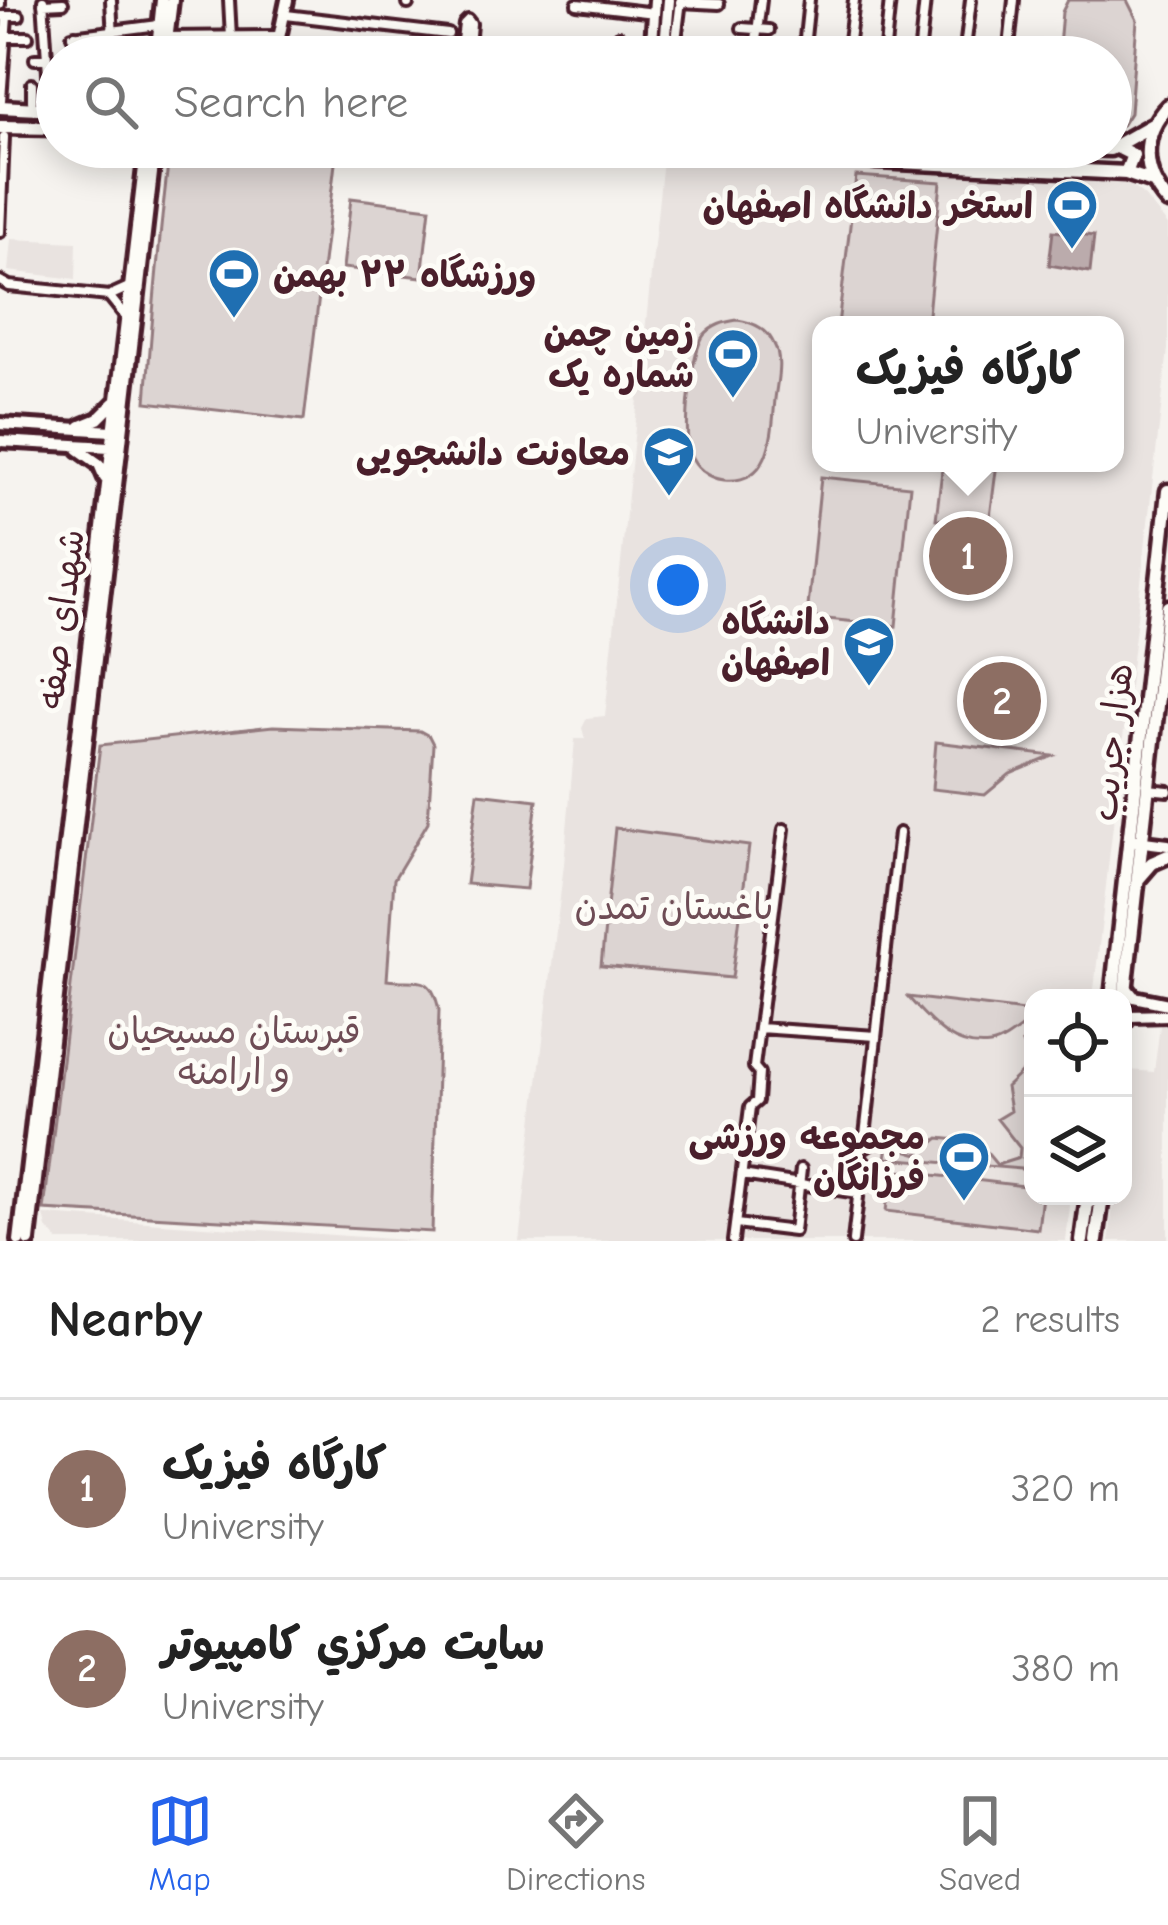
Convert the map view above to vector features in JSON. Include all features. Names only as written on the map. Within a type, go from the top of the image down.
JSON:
[{"type":"main road","points":[[158,36],[162,0]]},
{"type":"main road","points":[[167,36],[172,0]]},
{"type":"main road","points":[[280,36],[287,0]]},
{"type":"main road","points":[[658,36],[668,3]]},
{"type":"main road","points":[[666,36],[668,3]]},
{"type":"main road","points":[[0,103],[36,102]]},
{"type":"main road","points":[[0,103],[36,104]]},
{"type":"main road","points":[[1132,138],[1154,124],[1168,106]]},
{"type":"main road","points":[[1154,124],[1147,159],[1153,182],[1168,202]]},
{"type":"main road","points":[[1,129],[36,126]]},
{"type":"main road","points":[[1,129],[36,126]]},
{"type":"main road","name":"شهدای صفه","points":[[29,1241],[106,482],[147,168]]},
{"type":"main road","name":"شهدای صفه","points":[[19,1241],[66,880],[148,168]]},
{"type":"main road","points":[[1031,168],[1126,173],[1153,182]]},
{"type":"main road","points":[[1126,173],[1128,168]]},
{"type":"main road","points":[[71,428],[98,419],[116,400]]},
{"type":"main road","points":[[0,424],[71,428],[114,439]]},
{"type":"main road","points":[[71,428],[71,445]]},
{"type":"main road","points":[[0,441],[71,445],[114,439]]},
{"type":"main road","points":[[71,445],[99,464],[106,482]]},
{"type":"main road","name":"هزار جریب","points":[[1113,989],[1137,847],[1164,605],[1168,491]]},
{"type":"main road","points":[[1164,605],[1161,734],[1137,847],[1126,987],[1134,997],[1168,1004]]},
{"type":"main road","points":[[1137,847],[1168,845]]},
{"type":"main road","points":[[1137,847],[1168,856]]},
{"type":"main road","points":[[1138,879],[1168,856]]},
{"type":"main road","points":[[1132,1016],[1168,1015]]},
{"type":"main road","points":[[1082,1241],[1087,1205]]},
{"type":"main road","points":[[1096,1241],[1101,1205]]},
{"type":"street","points":[[111,0],[113,36]]},
{"type":"street","points":[[230,0],[231,36],[280,36]]},
{"type":"street","points":[[756,36],[760,0]]},
{"type":"street","points":[[805,36],[808,0]]},
{"type":"street","points":[[850,36],[854,0]]},
{"type":"street","points":[[886,36],[890,0]]},
{"type":"street","points":[[921,36],[925,0]]},
{"type":"street","points":[[967,36],[971,0]]},
{"type":"street","points":[[1010,36],[1014,0]]},
{"type":"street","points":[[45,36],[43,2],[63,3]]},
{"type":"street","points":[[668,3],[672,36]]},
{"type":"street","points":[[577,4],[719,4]]},
{"type":"street","points":[[286,15],[448,34]]},
{"type":"street","points":[[0,103],[3,16],[19,16]]},
{"type":"street","points":[[74,36],[159,25]]},
{"type":"street","points":[[742,28],[770,29]]},
{"type":"street","points":[[3,37],[28,37]]},
{"type":"street","points":[[32,84],[32,101]]},
{"type":"street","points":[[0,232],[1,129]]},
{"type":"street","points":[[1,282],[109,296],[129,287]]},
{"type":"street","points":[[109,296],[126,317]]},
{"type":"street","points":[[1148,789],[1168,791]]},
{"type":"street","points":[[733,1241],[750,1107],[757,1101],[759,1073],[754,1067],[784,829]]},
{"type":"street","points":[[853,1241],[865,1164],[857,1152],[867,1144],[899,832]]},
{"type":"street","points":[[759,1028],[876,1036]]},
{"type":"street","points":[[736,1224],[794,1231],[801,1169]]},
{"type":"street","points":[[742,1175],[858,1192]]},
{"type":"shaded area","name":"دانشگاه اصفهان","points":[[662,168],[855,168],[1112,180],[1144,196],[1168,225],[1168,349],[1094,989],[1024,989],[1024,1205],[1070,1205],[1066,1241],[519,1241],[575,739],[585,739],[582,728],[587,718],[605,716]]},
{"type":"shaded area","name":"استخر دانشگاه اصفهان","points":[[1053,231],[1094,236],[1090,272],[1049,265]]},
{"type":"shaded area","points":[[11,239],[77,242],[76,279],[8,271]]},
{"type":"shaded area","points":[[1168,1023],[1168,1241],[1109,1241],[1113,1205],[1132,1205],[1132,1070],[1154,1072],[1160,1025]]},
{"type":"shaded area","points":[[44,1215],[420,1241],[58,1241]]},
{"type":"green space","points":[[1068,0],[1127,0],[1137,20],[1132,86],[1132,36],[1060,36]]},
{"type":"green space","name":"ورزشگاه ۲۲ بهمن","points":[[168,168],[334,168],[304,420],[146,402]]},
{"type":"green space","points":[[856,176],[941,182],[928,316],[839,316]]},
{"type":"green space","points":[[351,198],[430,208],[422,277],[343,268]]},
{"type":"green space","name":"زمین چمن شماره یک","points":[[737,320],[768,334],[777,350],[779,371],[766,454],[752,474],[724,480],[708,474],[692,458],[688,411],[699,344],[711,329]]},
{"type":"green space","points":[[942,472],[996,472],[989,525],[936,519]]},
{"type":"green space","points":[[821,477],[910,486],[896,626],[807,617]]},
{"type":"green space","name":"قبرستان مسیحیان و ارامنه","points":[[273,726],[420,731],[433,744],[428,822],[394,879],[387,980],[422,982],[432,990],[439,1010],[432,1232],[44,1210],[100,745]]},
{"type":"green space","points":[[936,742],[1053,756],[1010,774],[985,795],[932,789]]},
{"type":"green space","points":[[478,793],[537,800],[526,889],[466,884]]},
{"type":"green space","name":"باغستان تمدن","points":[[615,828],[749,846],[732,978],[601,966]]},
{"type":"green space","points":[[908,997],[1024,1011],[1024,1025],[1001,1041],[977,1045],[953,1039]]},
{"type":"green space","points":[[1024,1070],[1024,1169],[886,1158],[895,1137],[905,1150],[919,1154],[939,1138],[978,1142],[997,1165],[1019,1158],[1020,1148],[997,1119],[1010,1111],[1006,1087]]},
{"type":"green space","name":"مجموعه ورزشی فرزانگان","points":[[891,1170],[1024,1186],[1024,1205],[1041,1205],[1038,1229],[886,1211]]},
{"type":"place","name":"استخر دانشگاه اصفهان","points":[[1072,251]]},
{"type":"place","name":"ورزشگاه ۲۲ بهمن","points":[[234,320]]},
{"type":"place","name":"زمین چمن شماره یک","points":[[733,400]]},
{"type":"place","name":"معاونت دانشجویی","points":[[669,498]]},
{"type":"place","name":"کارگاه فیزیک","points":[[968,556]]},
{"type":"place","name":"دانشگاه اصفهان","points":[[869,688]]},
{"type":"place","name":"سايت مرکزي کامپيوتر","points":[[1002,701]]},
{"type":"place","name":"مجموعه ورزشی فرزانگان","points":[[964,1203]]}]
